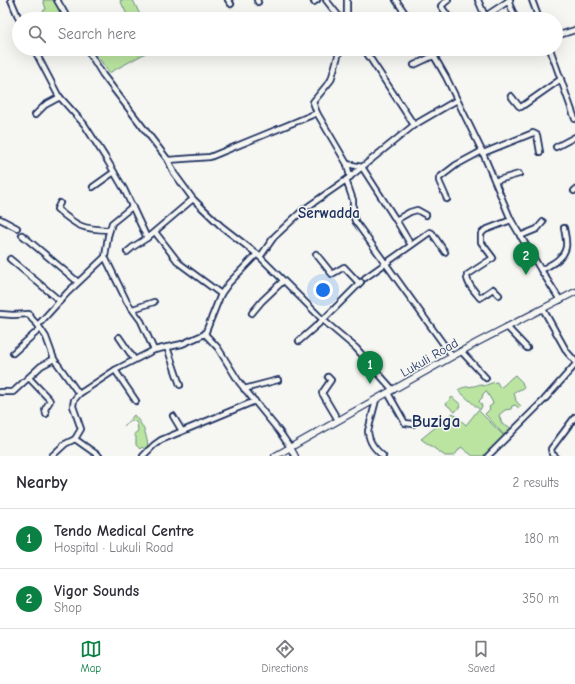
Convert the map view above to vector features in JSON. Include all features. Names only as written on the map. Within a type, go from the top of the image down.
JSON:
[{"type":"street","points":[[11,0],[16,12]]},
{"type":"street","points":[[57,0],[64,12]]},
{"type":"street","points":[[326,0],[335,12]]},
{"type":"street","points":[[347,0],[347,12]]},
{"type":"street","points":[[396,0],[404,12]]},
{"type":"street","points":[[445,12],[441,6],[448,0]]},
{"type":"street","points":[[478,0],[481,12]]},
{"type":"street","points":[[492,12],[509,0],[513,12]]},
{"type":"street","points":[[532,0],[536,12]]},
{"type":"street","points":[[563,34],[575,30]]},
{"type":"street","points":[[38,56],[60,97],[84,124],[114,172],[133,206],[147,238]]},
{"type":"street","points":[[91,56],[103,75],[168,160],[174,173],[193,199],[221,226],[258,256],[323,320],[356,348],[390,392],[406,423],[413,424]]},
{"type":"street","points":[[338,56],[331,80],[314,100],[314,105],[317,113],[347,164],[355,221],[452,356]]},
{"type":"street","points":[[369,56],[414,125]]},
{"type":"street","points":[[414,65],[434,56],[482,152],[511,220],[560,300]]},
{"type":"street","points":[[553,56],[575,119]]},
{"type":"street","points":[[511,96],[519,106],[521,106],[561,79]]},
{"type":"street","points":[[35,115],[45,105],[60,97]]},
{"type":"street","points":[[52,456],[65,444],[75,439],[81,428],[74,406],[74,400],[79,394],[115,370],[154,350],[182,344],[205,334],[221,294],[228,283],[258,256],[282,228],[303,210],[348,179],[414,125],[457,100]]},
{"type":"street","points":[[168,160],[210,157],[317,113]]},
{"type":"street","points":[[448,199],[439,178],[456,165],[482,152],[533,133],[537,135],[540,152]]},
{"type":"street","points":[[556,147],[575,137]]},
{"type":"street","points":[[347,164],[362,167],[411,245]]},
{"type":"street","points":[[93,187],[114,172]]},
{"type":"street","points":[[495,181],[519,174]]},
{"type":"street","points":[[127,252],[155,232],[193,199]]},
{"type":"street","points":[[60,203],[57,209],[75,224],[83,228],[109,230]]},
{"type":"street","points":[[133,206],[112,223],[109,230],[105,257],[127,302],[141,321],[154,350]]},
{"type":"street","points":[[396,220],[410,212],[417,210],[426,215]]},
{"type":"street","points":[[0,219],[17,228]]},
{"type":"street","points":[[499,296],[493,289],[480,298],[468,282],[466,276],[493,258],[481,242],[480,234],[485,230],[511,220]]},
{"type":"street","points":[[520,236],[537,229],[543,222]]},
{"type":"street","points":[[541,270],[559,259],[564,252],[566,247],[564,228]]},
{"type":"street","points":[[155,232],[179,263],[221,294]]},
{"type":"street","points":[[365,278],[432,232],[446,252]]},
{"type":"street","points":[[22,235],[78,282]]},
{"type":"street","points":[[298,340],[323,320],[360,283],[344,267],[332,274],[316,254]]},
{"type":"street","points":[[13,353],[39,327],[78,282],[105,257]]},
{"type":"street","points":[[10,259],[60,301]]},
{"type":"street","points":[[252,313],[283,281]]},
{"type":"street","name":"Lukuli Road","points":[[275,456],[461,351],[575,292]]},
{"type":"street","points":[[133,309],[154,302]]},
{"type":"street","points":[[543,308],[567,352],[575,361]]},
{"type":"street","points":[[0,314],[13,315],[28,313],[39,327],[50,346],[54,359],[79,394]]},
{"type":"street","points":[[507,326],[528,348]]},
{"type":"street","points":[[205,334],[218,348],[244,388],[279,431],[295,456]]},
{"type":"street","points":[[119,337],[134,360]]},
{"type":"street","points":[[167,348],[180,385]]},
{"type":"street","points":[[461,351],[486,378]]},
{"type":"street","points":[[0,392],[13,392],[41,366],[54,359]]},
{"type":"street","points":[[488,456],[544,400],[575,366]]},
{"type":"street","points":[[115,370],[136,402]]},
{"type":"street","points":[[328,377],[331,380],[322,393],[338,420]]},
{"type":"street","points":[[29,378],[50,400],[45,409],[46,414]]},
{"type":"street","points":[[244,388],[278,380]]},
{"type":"street","points":[[143,456],[161,440],[255,400]]},
{"type":"street","points":[[376,400],[368,431],[368,437],[373,447],[383,456]]},
{"type":"street","points":[[173,416],[182,431]]},
{"type":"street","points":[[555,456],[552,454],[551,449],[575,417]]},
{"type":"street","points":[[75,439],[99,456]]},
{"type":"green space","points":[[43,0],[54,0],[62,12],[44,12],[46,9]]},
{"type":"green space","points":[[120,0],[133,0],[139,12],[126,12]]},
{"type":"green space","points":[[97,56],[140,56],[109,73]]},
{"type":"green space","points":[[515,375],[522,382],[524,388],[514,392],[516,401],[521,406],[519,408],[515,405],[512,406],[511,409],[505,410],[499,415],[502,424],[513,430],[505,436],[485,414],[490,409],[489,407],[493,404],[486,391],[479,401],[482,406],[480,410],[458,390],[480,384],[483,386],[493,382],[497,382],[500,388]]},
{"type":"green space","points":[[452,397],[461,405],[455,412],[446,404]]},
{"type":"green space","points":[[478,410],[504,436],[485,456],[473,456],[461,447],[454,456],[445,456],[421,439],[453,413],[466,425]]},
{"type":"green space","points":[[134,415],[144,429],[148,445],[144,449],[142,447],[140,449],[136,445],[136,437],[134,434],[138,431],[137,423],[133,420],[124,426]]},
{"type":"place","name":"Vigor Sounds","points":[[526,275]]},
{"type":"place","name":"Tendo Medical Centre","points":[[370,384]]},
{"type":"district","name":"Serwadda","points":[[329,213]]},
{"type":"district","name":"Buziga","points":[[436,421]]}]
